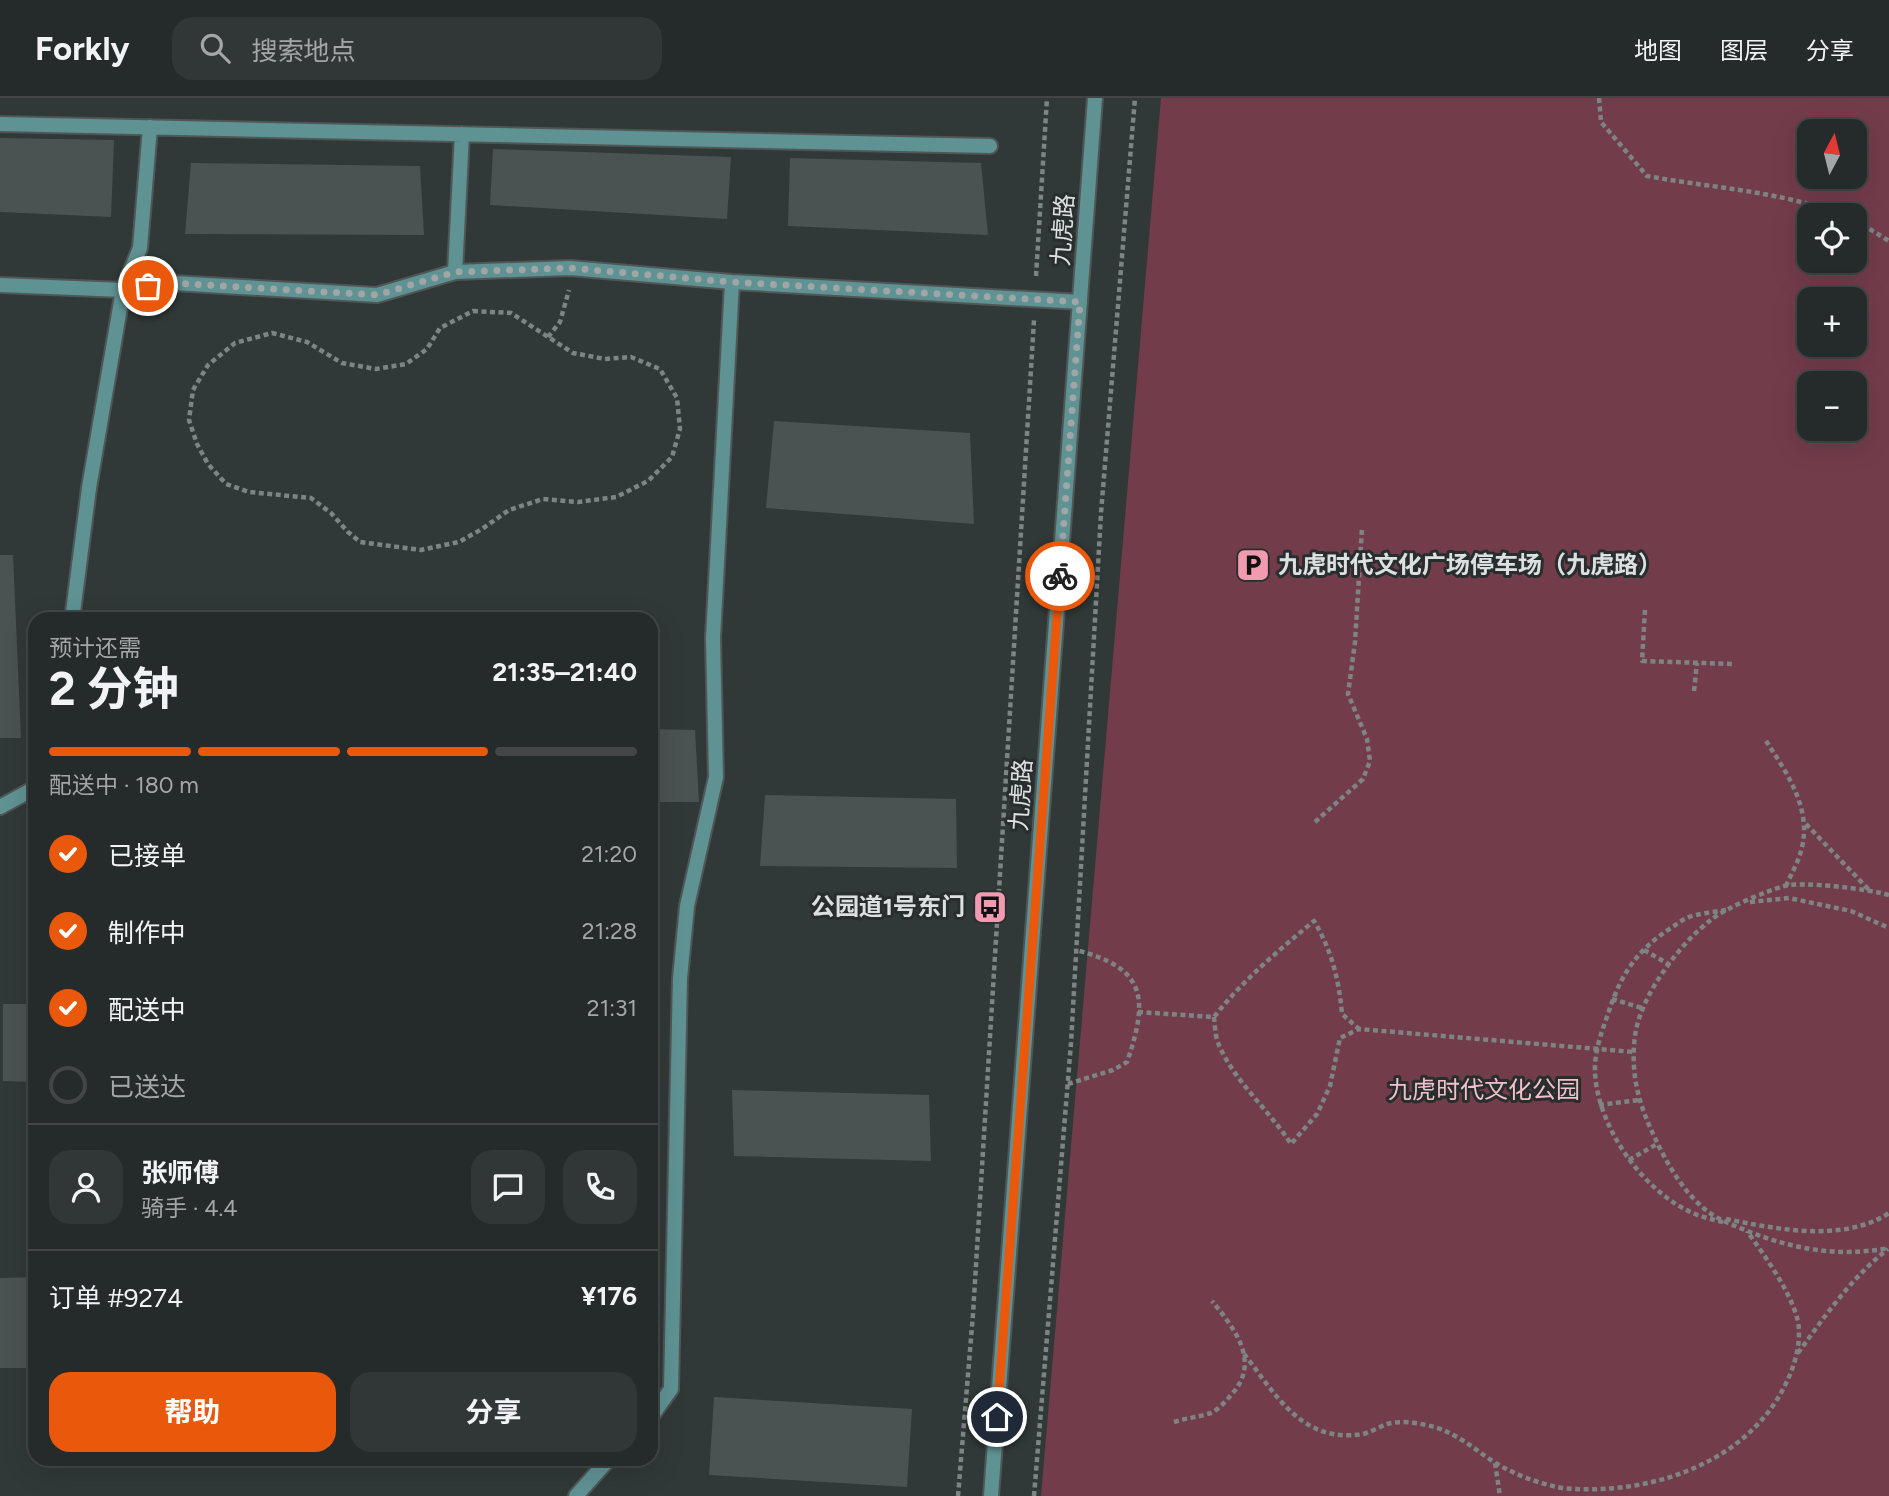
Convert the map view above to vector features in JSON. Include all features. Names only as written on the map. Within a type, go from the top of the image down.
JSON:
[{"type":"street","name":"九虎路","points":[[991,1496],[1095,98]]},
{"type":"street","points":[[0,124],[990,146]]},
{"type":"street","points":[[73,612],[89,488],[123,290],[140,248],[150,127]]},
{"type":"street","points":[[455,272],[463,134]]},
{"type":"street","points":[[0,285],[123,290],[173,283],[377,295],[455,272],[570,268],[732,282],[1080,302]]},
{"type":"street","points":[[658,1408],[671,1389],[680,978],[687,905],[716,777],[713,638],[732,282]]},
{"type":"street","points":[[0,807],[28,792]]},
{"type":"street","points":[[576,1496],[603,1466]]},
{"type":"path","points":[[958,1496],[973,1314],[1047,98]]},
{"type":"path","points":[[1034,1496],[1068,1084],[1101,513],[1135,98]]},
{"type":"path","points":[[1599,98],[1601,122],[1647,176],[1775,195],[1808,203]]},
{"type":"path","points":[[1867,227],[1889,241]]},
{"type":"path","points":[[548,337],[560,322],[569,293],[570,268]]},
{"type":"path","points":[[473,311],[511,313],[548,337],[573,353],[605,359],[631,357],[660,369],[677,398],[680,429],[672,457],[648,481],[617,497],[578,502],[543,499],[509,510],[482,530],[459,542],[421,550],[360,542],[331,513],[311,498],[249,492],[226,484],[208,464],[197,444],[189,420],[192,390],[208,365],[235,343],[272,333],[307,342],[342,363],[376,369],[406,364],[427,349],[440,328],[473,311]]},
{"type":"path","points":[[1315,822],[1363,779],[1370,761],[1367,739],[1348,694],[1355,642],[1362,528]]},
{"type":"path","points":[[1645,610],[1642,661],[1734,664]]},
{"type":"path","points":[[1694,691],[1697,663]]},
{"type":"path","points":[[1766,741],[1794,786],[1805,823],[1801,851],[1786,886]]},
{"type":"path","points":[[1805,823],[1870,891]]},
{"type":"path","points":[[1889,894],[1786,886],[1713,918],[1689,941],[1670,965],[1642,1008],[1635,1035],[1633,1067],[1640,1107],[1657,1144],[1680,1183],[1706,1210],[1747,1231],[1780,1243],[1819,1252],[1861,1253],[1889,1248]]},
{"type":"path","points":[[1745,903],[1789,898],[1850,911],[1889,928]]},
{"type":"path","points":[[1734,908],[1688,917],[1657,937],[1630,963],[1612,999],[1596,1048],[1595,1072],[1600,1105],[1629,1160],[1651,1184],[1675,1203],[1695,1214],[1738,1227]]},
{"type":"path","points":[[1359,1029],[1342,1014],[1339,982],[1327,942],[1314,921],[1233,992],[1214,1017],[1218,1043],[1227,1059],[1239,1078],[1275,1119],[1291,1144],[1317,1114],[1330,1086],[1340,1038],[1359,1029],[1634,1052]]},
{"type":"path","points":[[1068,1084],[1112,1070],[1127,1062],[1134,1041],[1138,1012],[1135,982],[1121,967],[1104,957],[1076,950]]},
{"type":"path","points":[[1643,950],[1670,965]]},
{"type":"path","points":[[1612,999],[1642,1008]]},
{"type":"path","points":[[1138,1012],[1214,1017]]},
{"type":"path","points":[[1600,1105],[1639,1100]]},
{"type":"path","points":[[1629,1160],[1657,1144]]},
{"type":"path","points":[[1721,1218],[1780,1230],[1823,1232],[1855,1226],[1889,1213]]},
{"type":"path","points":[[1244,1354],[1287,1409],[1300,1421],[1315,1429],[1339,1435],[1364,1434],[1390,1423],[1414,1423],[1435,1427],[1457,1436],[1509,1471],[1562,1488],[1623,1489],[1674,1479],[1724,1453],[1766,1418],[1789,1379],[1799,1331],[1793,1308],[1773,1266],[1747,1231]]},
{"type":"path","points":[[1796,1355],[1869,1264],[1889,1248]]},
{"type":"path","points":[[1174,1422],[1212,1412],[1237,1390],[1244,1374],[1241,1340],[1231,1323],[1212,1301]]},
{"type":"path","points":[[1495,1462],[1500,1496]]},
{"type":"green space","name":"九虎时代文化公园","points":[[1161,98],[1889,98],[1889,1496],[1041,1496]]},
{"type":"building","points":[[0,138],[114,140],[111,217],[0,212]]},
{"type":"building","points":[[493,149],[731,157],[727,219],[490,205]]},
{"type":"building","points":[[790,158],[981,163],[988,235],[788,226]]},
{"type":"building","points":[[191,163],[420,166],[424,235],[185,234]]},
{"type":"building","points":[[774,421],[970,433],[974,524],[766,508]]},
{"type":"building","points":[[0,555],[13,555],[21,738],[0,738]]},
{"type":"building","points":[[658,729],[695,730],[699,802],[658,802]]},
{"type":"building","points":[[765,795],[956,799],[957,868],[760,866]]},
{"type":"building","points":[[3,1004],[28,1004],[28,1082],[3,1081]]},
{"type":"building","points":[[732,1090],[929,1095],[931,1161],[734,1156]]},
{"type":"building","points":[[28,1277],[28,1368],[0,1368],[0,1278]]},
{"type":"building","points":[[714,1397],[912,1409],[907,1487],[709,1475]]},
{"type":"way so far","points":[[148,286],[173,283],[377,295],[455,272],[570,268],[732,282],[1080,302],[1060,576]]},
{"type":"place","name":"九虎时代文化广场停车场（九虎路）","points":[[1253,565]]},
{"type":"place","name":"公园道1号东门","points":[[990,907]]},
{"type":"route","points":[[997,1417],[1060,576]]}]
